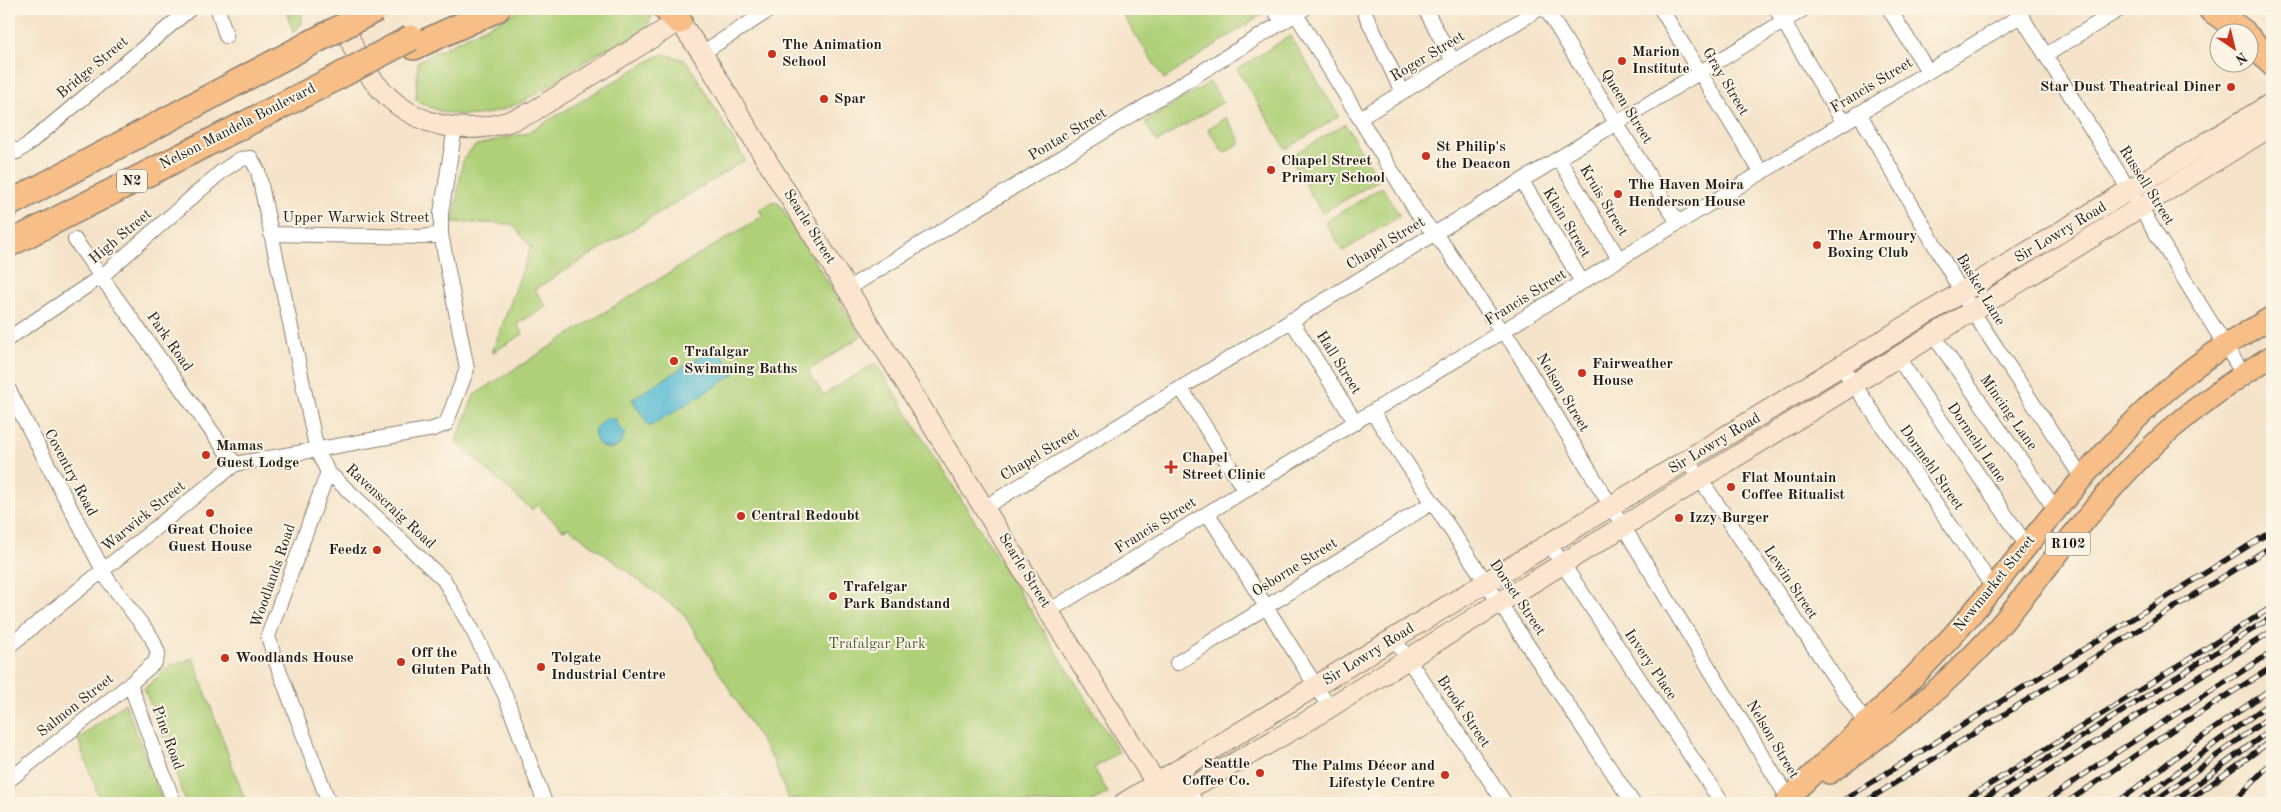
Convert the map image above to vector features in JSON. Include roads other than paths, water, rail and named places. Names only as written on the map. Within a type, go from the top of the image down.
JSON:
[{"type":"highway","points":[[309,39],[351,9]]},
{"type":"highway","name":"N2","points":[[9,204],[150,130],[309,39],[376,9]]},
{"type":"highway","name":"Nelson Mandela Boulevard","points":[[9,244],[255,119],[412,42],[466,9]]},
{"type":"highway","points":[[412,42],[497,9]]},
{"type":"highway","points":[[2212,9],[2230,22]]},
{"type":"highway","points":[[2258,48],[2272,63]]},
{"type":"main road","name":"Searle Street","points":[[346,9],[345,23],[355,54],[374,84],[403,110],[428,122],[455,128],[477,129],[516,120],[674,13],[702,53],[985,507],[1160,796]]},
{"type":"main road","name":"Sir Lowry Road","points":[[1188,788],[1329,707],[1973,312],[2272,104]]},
{"type":"main road","name":"Sir Lowry Road","points":[[1188,788],[1317,688],[1612,507],[1963,293],[2272,126]]},
{"type":"main road","name":"Newmarket Street","points":[[1785,801],[1918,673],[1993,587],[2055,509],[2106,450],[2170,387],[2226,346],[2272,317]]},
{"type":"main road","name":"Newmarket Street","points":[[1785,801],[1817,782],[1887,733],[1944,684],[1989,637],[2139,461],[2170,430],[2243,374],[2272,356]]},
{"type":"main road","points":[[1124,803],[1188,788]]},
{"type":"street","name":"Bridge Street","points":[[13,149],[190,9]]},
{"type":"street","points":[[218,9],[226,36]]},
{"type":"street","points":[[702,53],[771,9]]},
{"type":"street","points":[[1274,9],[1282,22]]},
{"type":"street","points":[[1363,9],[1402,92]]},
{"type":"street","points":[[1425,9],[1453,61]]},
{"type":"street","name":"Roger Street","points":[[1360,118],[1539,9]]},
{"type":"street","name":"Queen Street","points":[[1546,9],[1678,223]]},
{"type":"street","name":"Gray Street","points":[[1661,9],[1761,172]]},
{"type":"street","points":[[1776,9],[1843,122]]},
{"type":"street","name":"Chapel Street","points":[[985,507],[1804,9]]},
{"type":"street","points":[[1889,9],[1928,71]]},
{"type":"street","points":[[2046,55],[2120,9]]},
{"type":"street","name":"Pontac Street","points":[[848,288],[1300,11]]},
{"type":"street","name":"Nelson Street","points":[[1300,11],[1360,118],[1433,234],[1446,248],[1512,343],[1624,526],[1785,801]]},
{"type":"street","name":"Francis Street","points":[[1049,611],[1373,413],[1619,259],[1928,71],[2020,11]]},
{"type":"street","name":"Russell Street","points":[[2020,11],[2243,374]]},
{"type":"street","name":"Basket Lane","points":[[1858,113],[1973,312],[2082,478]]},
{"type":"street","name":"Upper Warwick Street","points":[[317,451],[440,428],[448,422],[467,369],[441,234],[441,213],[455,128]]},
{"type":"street","name":"Ravenscraig Road","points":[[251,158],[258,171],[317,451],[328,472],[444,580],[473,631],[505,695],[545,803]]},
{"type":"street","name":"High Street","points":[[9,338],[102,276],[221,172],[240,159],[251,158]]},
{"type":"street","name":"Kruis Street","points":[[1559,159],[1619,259]]},
{"type":"street","name":"Klein Street","points":[[1522,181],[1582,282]]},
{"type":"street","name":"Upper Warwick Street","points":[[271,234],[423,237],[441,234]]},
{"type":"street","name":"Park Road","points":[[75,240],[235,464]]},
{"type":"street","name":"Hall Street","points":[[1292,320],[1356,423]]},
{"type":"street","name":"Mincing Lane","points":[[1934,336],[2055,509]]},
{"type":"street","name":"Dormehl Lane","points":[[1898,358],[2026,546]]},
{"type":"street","name":"Dormehl Street","points":[[1842,367],[1993,587]]},
{"type":"street","points":[[1181,388],[1245,491]]},
{"type":"street","name":"Coventry Road","points":[[9,390],[103,570],[152,638],[158,652]]},
{"type":"street","name":"Dorset Street","points":[[1373,413],[1488,583],[1632,803]]},
{"type":"street","name":"Warwick Street","points":[[11,639],[103,570],[235,464],[317,451]]},
{"type":"street","name":"Lewin Street","points":[[1688,461],[1866,724]]},
{"type":"street","name":"Woodlands Road","points":[[328,472],[268,636],[330,803]]},
{"type":"street","name":"Osborne Street","points":[[1177,663],[1266,605],[1433,502]]},
{"type":"street","points":[[1208,514],[1329,707]]},
{"type":"street","name":"Invery Place","points":[[1550,545],[1722,803]]},
{"type":"street","name":"Brook Street","points":[[1395,640],[1505,803]]},
{"type":"street","name":"Salmon Street","points":[[9,780],[130,684],[155,662],[158,652]]},
{"type":"street","name":"Pine Road","points":[[130,684],[174,803]]},
{"type":"water","points":[[717,346],[735,374],[649,427],[632,399]]},
{"type":"water","points":[[606,418],[616,419],[617,424],[625,433],[620,445],[615,448],[605,448],[596,439],[595,428]]},
{"type":"railway","points":[[1839,803],[2272,531]]},
{"type":"railway","points":[[1863,803],[2272,546]]},
{"type":"railway","points":[[1960,803],[2272,607]]},
{"type":"railway","points":[[1977,803],[2272,617]]},
{"type":"railway","points":[[1999,803],[2272,631]]},
{"type":"railway","points":[[2044,803],[2103,761],[2272,652]]},
{"type":"railway","points":[[2066,803],[2171,731],[2272,667]]},
{"type":"railway","points":[[2117,803],[2191,745],[2272,688]]},
{"type":"railway","points":[[2137,803],[2272,702]]},
{"type":"railway","points":[[2152,803],[2272,715]]},
{"type":"railway","points":[[2171,803],[2272,729]]},
{"type":"railway","points":[[2185,803],[2272,740]]},
{"type":"railway","points":[[2232,803],[2272,762]]},
{"type":"place","name":"The Animation School","points":[[772,54]]},
{"type":"place","name":"Marion Institute","points":[[1622,61]]},
{"type":"place","name":"Star Dust Theatrical Diner","points":[[2231,87]]},
{"type":"place","name":"Spar","points":[[824,99]]},
{"type":"place","name":"St Philip's the Deacon","points":[[1426,156]]},
{"type":"place","name":"Chapel Street Primary School","points":[[1271,170]]},
{"type":"place","name":"The Haven Moira Henderson House","points":[[1618,194]]},
{"type":"place","name":"The Armoury Boxing Club","points":[[1817,245]]},
{"type":"place","name":"Trafalgar Swimming Baths","points":[[674,361]]},
{"type":"place","name":"Fairweather House","points":[[1582,373]]},
{"type":"place","name":"Mamas Guest Lodge","points":[[206,455]]},
{"type":"place","name":"Chapel Street Clinic","points":[[1171,467]]},
{"type":"place","name":"Flat Mountain Coffee Ritualist","points":[[1731,487]]},
{"type":"place","name":"Great Choice Guest House","points":[[210,513]]},
{"type":"place","name":"Central Redoubt","points":[[741,516]]},
{"type":"place","name":"Izzy Burger","points":[[1679,518]]},
{"type":"place","name":"Feedz","points":[[377,550]]},
{"type":"place","name":"Trafelgar Park Bandstand","points":[[833,596]]},
{"type":"place","name":"Woodlands House","points":[[225,658]]},
{"type":"place","name":"Off the Gluten Path","points":[[401,662]]},
{"type":"place","name":"Tolgate Industrial Centre","points":[[541,667]]},
{"type":"place","name":"Seattle Coffee Co.","points":[[1260,773]]},
{"type":"place","name":"The Palms Décor and Lifestyle Centre","points":[[1445,775]]},
{"type":"park label","name":"Trafalgar Park","points":[[877,644]]}]
